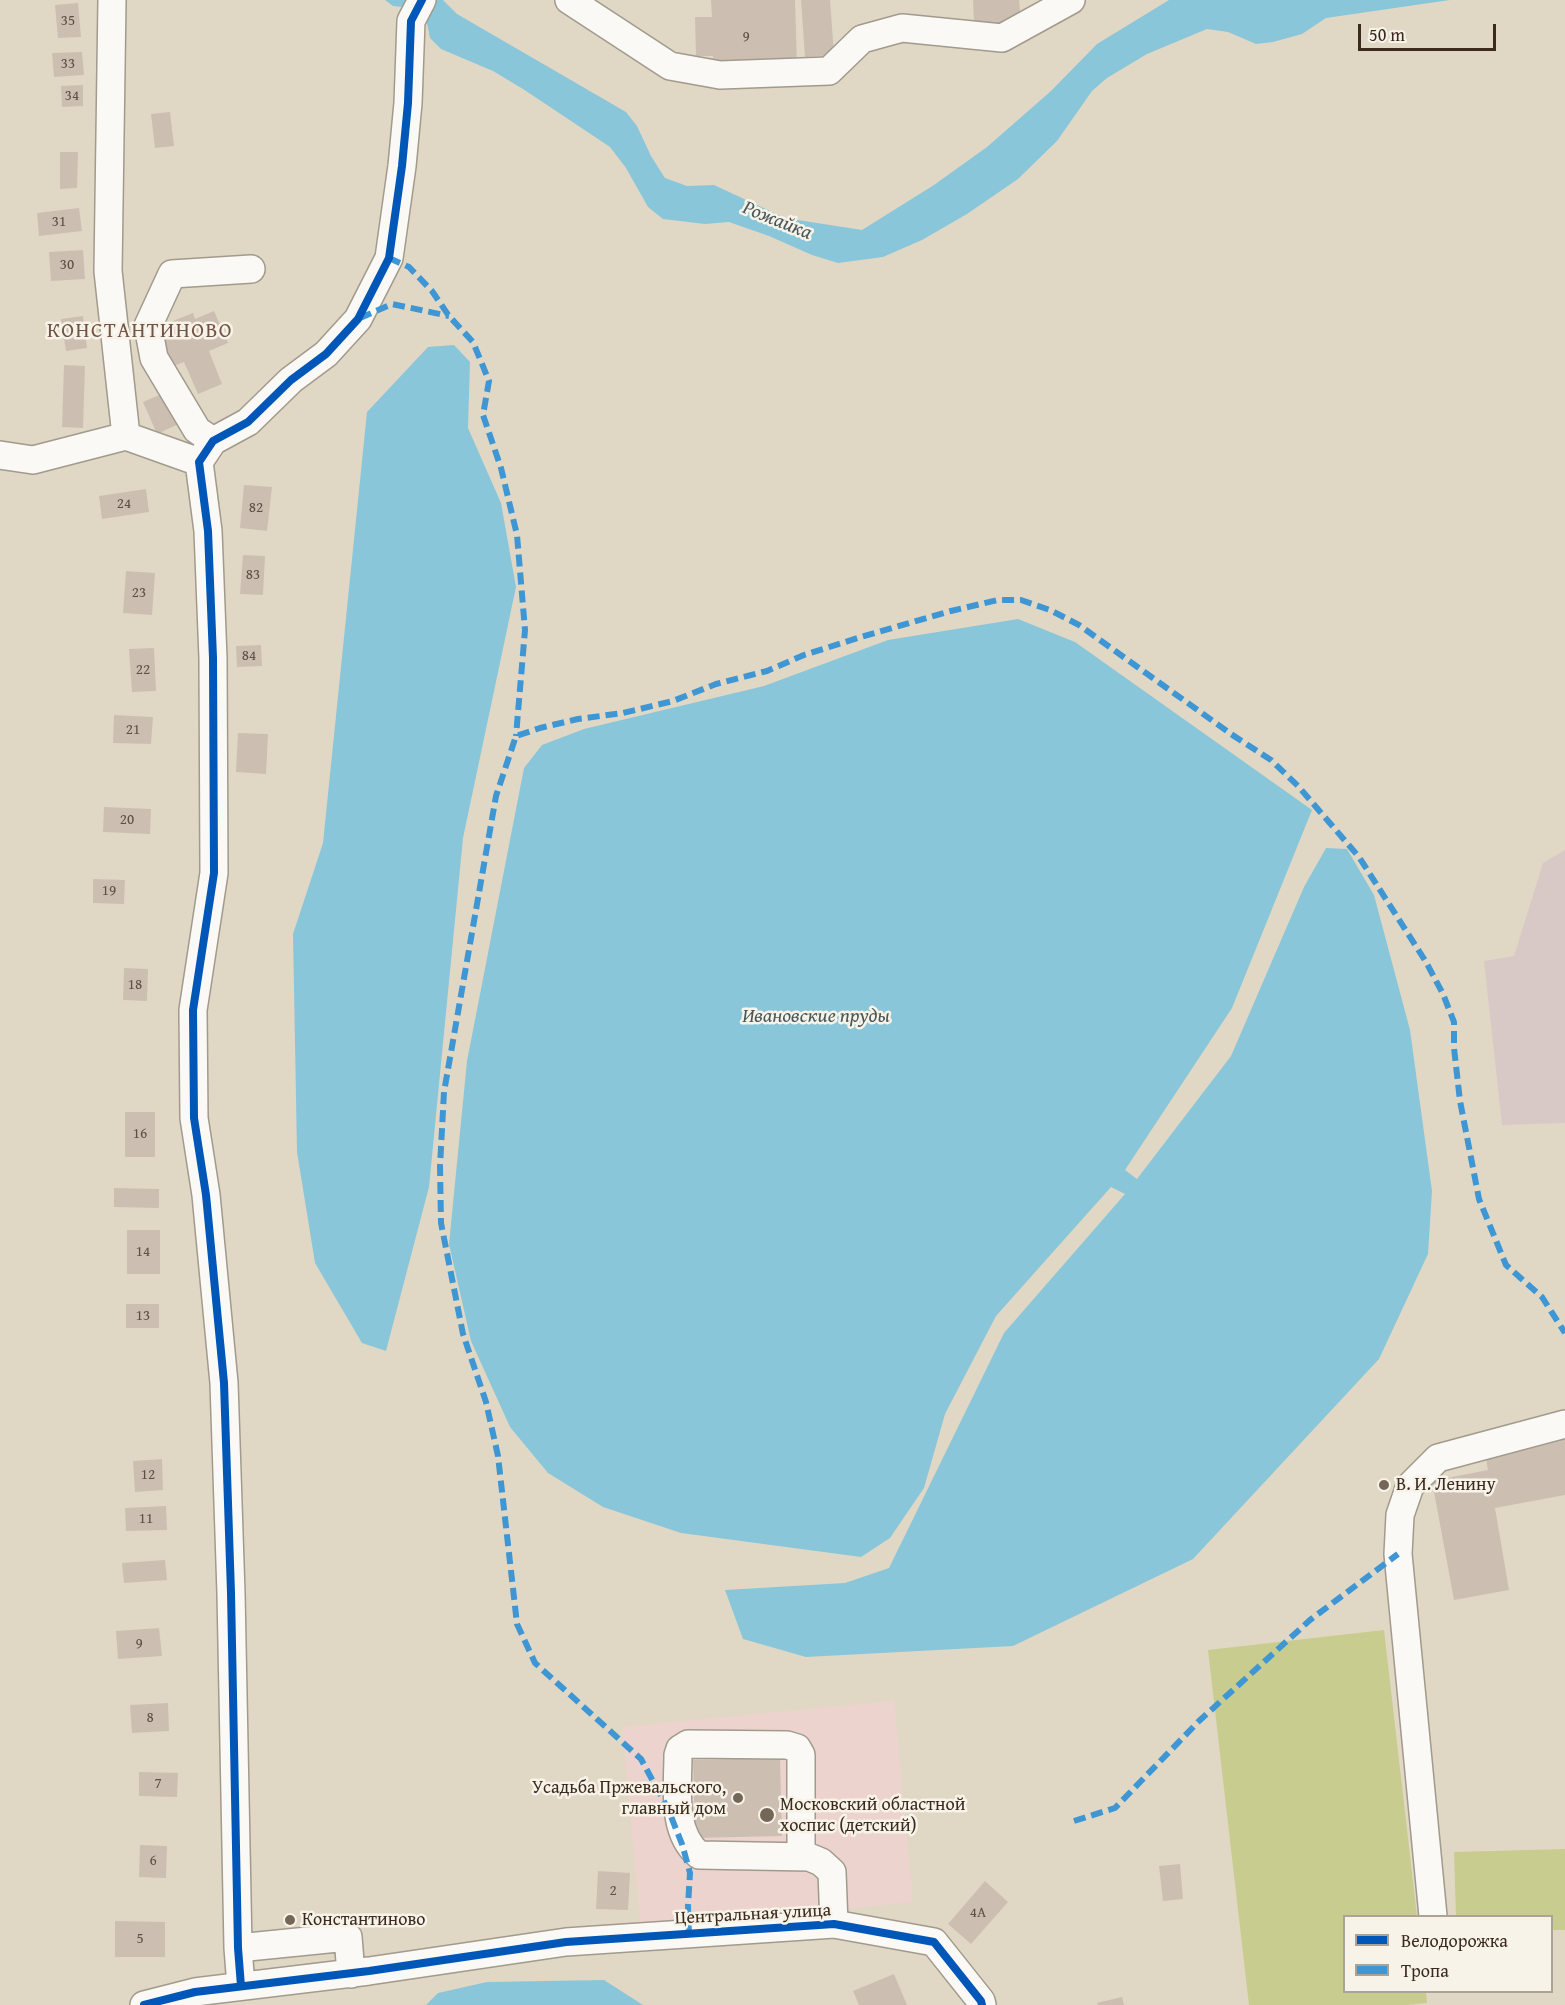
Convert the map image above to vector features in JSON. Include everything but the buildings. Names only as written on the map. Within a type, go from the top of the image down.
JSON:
[{"type":"street","points":[[112,0],[108,271],[126,436]]},
{"type":"street","points":[[569,0],[670,66],[720,75],[829,70],[862,39],[902,28],[1002,38],[1071,0]]},
{"type":"street","points":[[0,455],[33,460],[126,436],[206,452],[248,422],[291,380],[326,354],[358,319],[389,258],[405,135],[416,11]]},
{"type":"street","points":[[241,1986],[238,1948],[224,1383],[206,1195],[194,1118],[194,1010],[214,873],[213,658],[206,452],[197,430],[154,358],[148,326],[172,274],[251,269]]},
{"type":"street","points":[[1433,1915],[1398,1554],[1400,1515],[1410,1486],[1438,1458],[1565,1424]]},
{"type":"street","points":[[801,1856],[801,1755],[797,1748],[787,1745],[688,1744],[680,1749],[678,1755],[680,1823],[690,1848],[699,1855],[801,1856],[821,1862],[832,1872],[834,1924]]},
{"type":"street","name":"Центральная улица","points":[[144,2005],[196,1999],[241,1986],[360,1972],[566,1942],[834,1924],[934,1942],[982,2005]]},
{"type":"street","points":[[238,1948],[348,1937],[360,1972]]},
{"type":"shaded area","points":[[1565,850],[1565,1123],[1502,1125],[1484,961],[1514,956],[1543,863]]},
{"type":"shaded area","name":"Московский областной хоспис (детский)","points":[[894,1701],[913,1902],[641,1929],[622,1727]]},
{"type":"green space","points":[[1384,1630],[1417,1915],[1343,1915],[1343,1993],[1426,1993],[1427,2003],[1249,2005],[1208,1650]]},
{"type":"green space","points":[[1565,1849],[1565,1930],[1553,1930],[1553,1915],[1456,1915],[1454,1852]]},
{"type":"water","name":"Рожайка","points":[[385,0],[443,0],[457,14],[626,112],[637,126],[651,156],[665,178],[687,186],[714,185],[785,218],[862,230],[934,185],[987,147],[1051,91],[1097,44],[1169,0],[1450,0],[1326,18],[1302,34],[1273,42],[1256,44],[1228,32],[1207,29],[1147,54],[1107,78],[1092,91],[1057,141],[1018,179],[967,214],[922,240],[883,257],[838,263],[729,222],[705,224],[663,219],[648,207],[626,168],[610,147],[493,71],[441,49],[430,38],[427,23],[411,8],[393,6]]},
{"type":"water","points":[[454,345],[470,362],[468,428],[501,503],[516,587],[463,838],[429,1187],[386,1351],[362,1343],[315,1263],[297,1152],[293,934],[323,843],[367,412],[428,347]]},
{"type":"water","name":"Ивановские пруды","points":[[1018,619],[1075,642],[1312,810],[1232,1008],[1125,1170],[1137,1179],[1231,1056],[1304,887],[1326,848],[1347,849],[1374,895],[1410,1030],[1432,1191],[1428,1254],[1379,1359],[1193,1559],[1013,1646],[806,1657],[743,1639],[725,1590],[845,1583],[889,1568],[1004,1333],[1125,1194],[1111,1187],[996,1316],[945,1414],[924,1488],[890,1538],[861,1557],[681,1533],[603,1507],[548,1473],[510,1427],[471,1341],[449,1244],[467,1061],[524,768],[542,745],[584,729],[764,686],[888,640]]},
{"type":"water","points":[[604,1980],[643,2005],[426,2005],[438,1993],[487,1982]]},
{"type":"marked path","points":[[389,258],[409,267],[432,291],[449,316],[473,342],[489,381],[483,415],[501,468],[517,535],[525,630],[516,736]]},
{"type":"marked path","points":[[360,318],[392,304],[449,316]]},
{"type":"marked path","points":[[689,1934],[690,1873],[682,1844],[668,1809],[641,1759],[535,1663],[517,1624],[498,1456],[486,1402],[463,1334],[441,1223],[440,1166],[444,1092],[496,796],[516,736],[578,719],[623,713],[673,701],[716,684],[767,671],[804,655],[861,637],[998,600],[1021,600],[1050,610],[1079,625],[1271,760],[1298,786],[1359,857],[1426,962],[1443,994],[1454,1022],[1454,1048],[1460,1101],[1479,1199],[1506,1265],[1542,1297],[1565,1333]]},
{"type":"marked path","points":[[1074,1821],[1115,1808],[1199,1721],[1310,1620],[1398,1554]]},
{"type":"cycle path","points":[[241,1986],[238,1948],[224,1383],[206,1195],[194,1118],[193,1010],[214,873],[213,658],[208,531],[199,462],[213,441],[248,422],[291,380],[326,354],[358,319],[389,258],[408,103],[411,21],[422,0]]},
{"type":"cycle path","points":[[144,2005],[195,1992],[369,1971],[566,1942],[834,1924],[934,1942],[982,2005]]},
{"type":"place","name":"В. И. Ленину","points":[[1384,1485]]},
{"type":"place","name":"Усадьба Пржевальского, главный дом","points":[[738,1798]]},
{"type":"place","name":"Московский областной хоспис (детский)","points":[[767,1815]]},
{"type":"place","name":"Константиново","points":[[290,1920]]},
{"type":"district","name":"КОНСТАНТИНОВО","points":[[140,332]]}]
